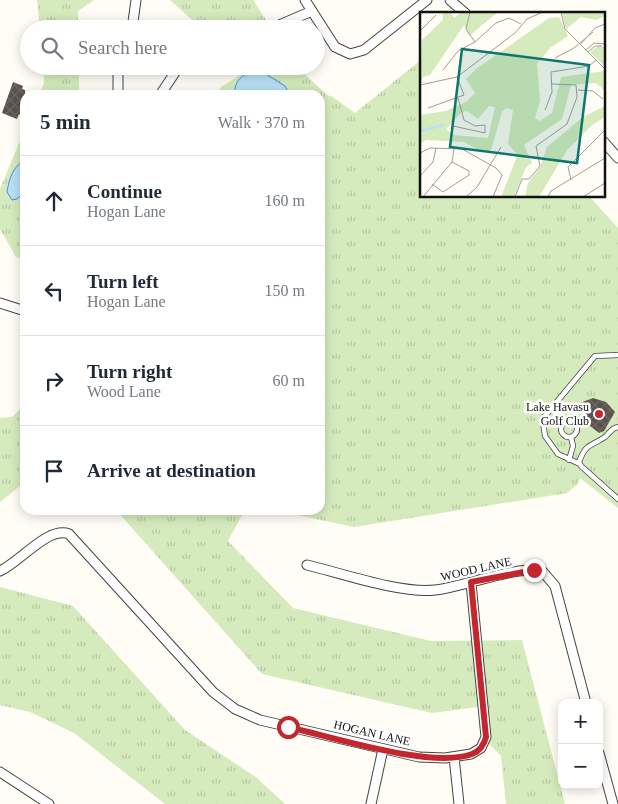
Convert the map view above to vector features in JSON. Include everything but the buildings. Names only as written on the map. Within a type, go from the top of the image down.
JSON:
[{"type":"street","points":[[133,20],[136,0]]},
{"type":"street","points":[[305,0],[318,20]]},
{"type":"street","points":[[325,31],[335,47],[343,52],[354,54],[364,50],[427,0]]},
{"type":"street","points":[[450,0],[464,12]]},
{"type":"street","points":[[291,20],[312,11]]},
{"type":"street","points":[[118,75],[118,90]]},
{"type":"street","points":[[163,90],[173,75]]},
{"type":"street","points":[[606,144],[618,158]]},
{"type":"street","points":[[0,303],[20,309]]},
{"type":"street","name":"HOGAN LANE","points":[[0,571],[16,562],[51,535],[61,532],[70,534],[207,686],[227,704],[260,720],[428,758],[454,757],[475,753],[482,746],[486,737],[471,582]]},
{"type":"street","name":"WOOD LANE","points":[[306,565],[413,590],[436,590],[530,570],[540,571],[548,576],[555,586],[585,699]]},
{"type":"street","points":[[371,804],[383,749]]},
{"type":"street","points":[[454,757],[459,804]]},
{"type":"street","points":[[603,768],[613,804]]},
{"type":"street","points":[[0,772],[49,804]]},
{"type":"lane","points":[[618,355],[595,356],[545,416],[543,426],[545,436],[559,455],[580,464],[618,499]]},
{"type":"lane","points":[[580,464],[582,452],[588,445],[606,436],[614,428],[618,427]]},
{"type":"lane","points":[[569,460],[573,446],[571,437]]},
{"type":"green space","points":[[37,0],[94,0],[78,11],[78,20],[39,20]]},
{"type":"green space","points":[[170,0],[253,0],[266,20],[192,20]]},
{"type":"green space","points":[[420,61],[420,198],[591,198],[618,228],[618,508],[580,478],[578,484],[567,493],[354,527],[298,515],[325,515],[325,93],[355,113]]},
{"type":"green space","points":[[44,75],[79,75],[79,90],[41,90],[44,83]]},
{"type":"green space","points":[[238,75],[306,75],[322,90],[219,90],[222,86]]},
{"type":"green space","points":[[20,141],[20,258],[16,257],[0,229],[0,189]]},
{"type":"green space","points":[[20,409],[20,486],[0,502],[0,418],[12,417]]},
{"type":"green space","points":[[120,515],[242,515],[228,541],[293,608],[431,641],[522,640],[558,777],[558,789],[561,789],[565,804],[506,804],[501,756],[482,737],[478,707],[432,713],[262,674]]},
{"type":"green space","points":[[0,587],[73,606],[185,730],[257,778],[285,804],[165,804],[74,733],[30,712],[0,705]]},
{"type":"water","points":[[245,75],[267,75],[285,86],[287,90],[235,90],[238,80]]},
{"type":"water","points":[[20,164],[20,196],[12,200],[7,192],[10,178]]},
{"type":"place","name":"Lake Havasu Golf Club","points":[[599,414]]},
{"type":"route","points":[[288,727],[420,757],[445,758],[475,753],[480,749],[486,737],[471,582],[534,570]]}]
